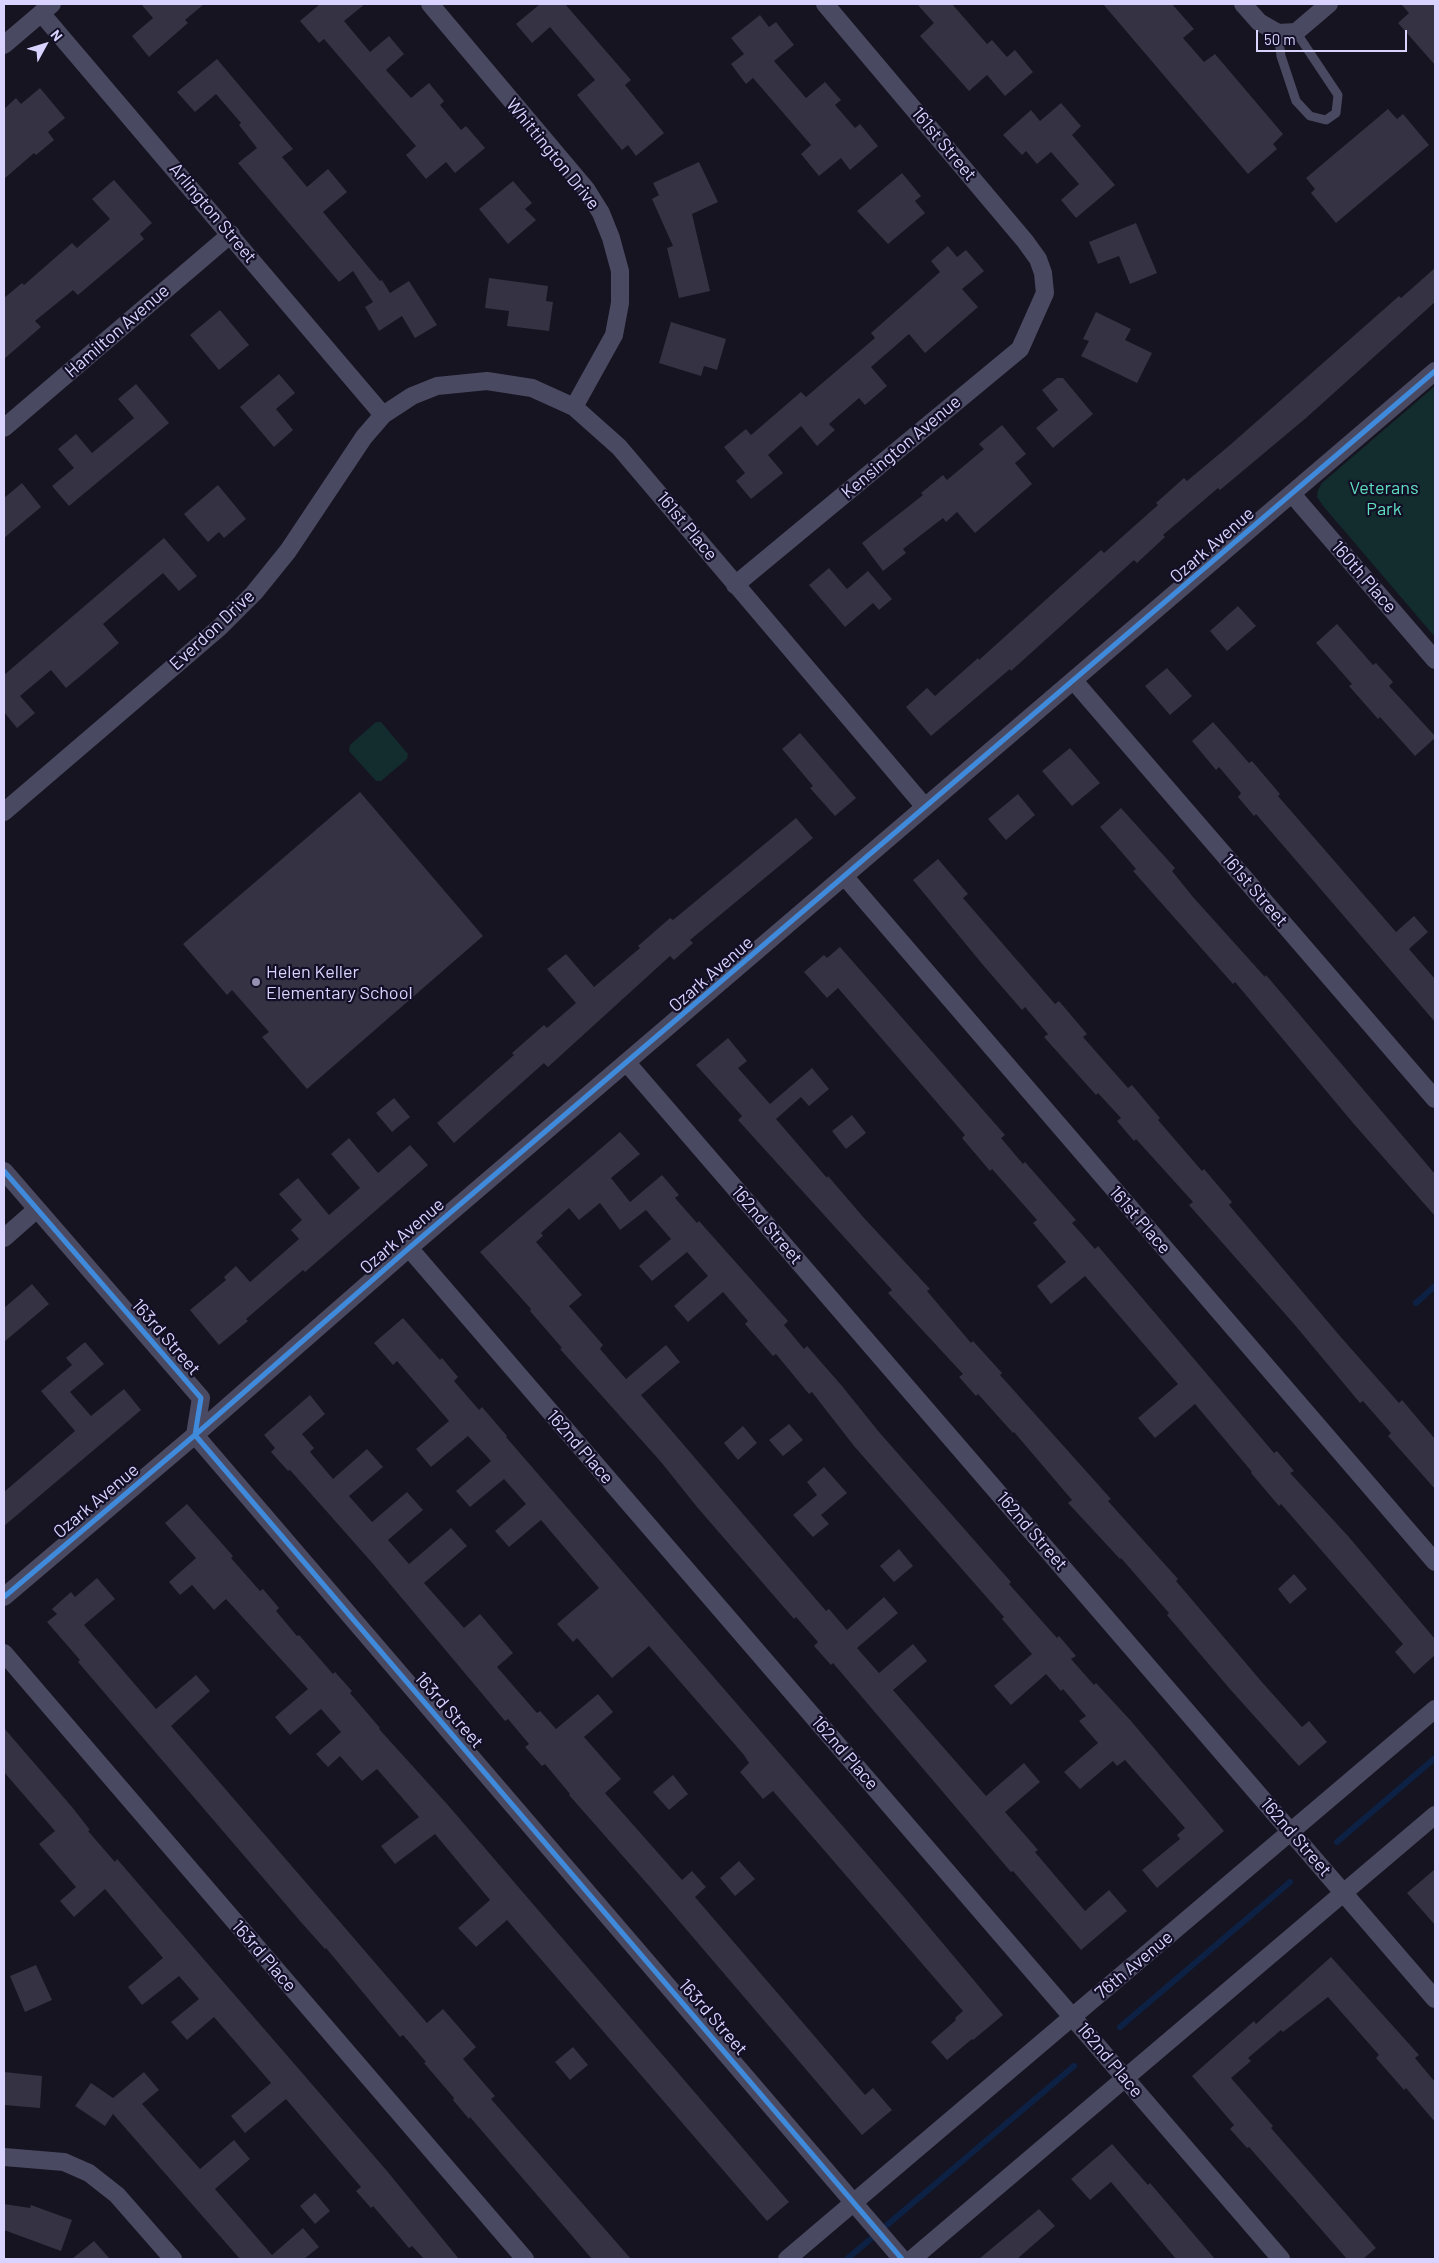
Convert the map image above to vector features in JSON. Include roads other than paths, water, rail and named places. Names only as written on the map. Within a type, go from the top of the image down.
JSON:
[{"type":"street","name":"Whittington Drive","points":[[430,4],[586,189],[601,213],[611,238],[620,271],[620,302],[614,335],[574,407]]},
{"type":"street","name":"161st Street","points":[[825,4],[1025,241],[1038,259],[1043,273],[1045,293]]},
{"type":"street","points":[[1243,4],[1258,22],[1278,34],[1296,32],[1329,4]]},
{"type":"street","points":[[4,45],[47,8]]},
{"type":"street","name":"Arlington Street","points":[[47,8],[230,234],[383,414]]},
{"type":"street","name":"Hamilton Avenue","points":[[4,428],[230,234]]},
{"type":"street","name":"Kensington Avenue","points":[[735,585],[1020,349],[1045,293]]},
{"type":"street","name":"Ozark Avenue","points":[[4,1597],[195,1436],[409,1248],[1435,372]]},
{"type":"street","name":"161st Place","points":[[383,414],[412,396],[437,386],[487,381],[532,388],[574,407],[619,447],[636,465],[735,585],[925,807]]},
{"type":"street","name":"Everdon Drive","points":[[4,812],[220,627],[254,593],[288,551],[364,437],[383,414]]},
{"type":"street","name":"160th Place","points":[[1292,494],[1435,660]]},
{"type":"street","name":"161st Street","points":[[1074,681],[1435,1099]]},
{"type":"street","name":"161st Place","points":[[845,877],[1435,1562]]},
{"type":"street","name":"162nd Street","points":[[627,1063],[1435,2000]]},
{"type":"street","name":"163rd Street","points":[[4,1170],[201,1398],[195,1436],[897,2253]]},
{"type":"street","points":[[4,1238],[37,1209]]},
{"type":"street","name":"162nd Place","points":[[409,1248],[1281,2259]]},
{"type":"street","name":"163rd Place","points":[[4,1653],[525,2259]]},
{"type":"street","name":"76th Avenue","points":[[787,2259],[1435,1710]]},
{"type":"street","points":[[912,2259],[1435,1814]]},
{"type":"street","points":[[4,2157],[64,2162],[89,2173],[117,2195],[173,2259]]},
{"type":"lane","points":[[1278,34],[1281,56],[1296,100],[1310,116],[1326,120],[1336,113],[1338,95],[1296,32]]},
{"type":"waterway","points":[[1416,1303],[1435,1286]]},
{"type":"waterway","points":[[1337,1842],[1435,1758]]},
{"type":"waterway","points":[[1120,2027],[1290,1882]]},
{"type":"waterway","points":[[847,2259],[1074,2066]]},
{"type":"place","name":"Helen Keller Elementary School","points":[[256,982]]},
{"type":"park label","name":"Veterans Park","points":[[1384,498]]}]
